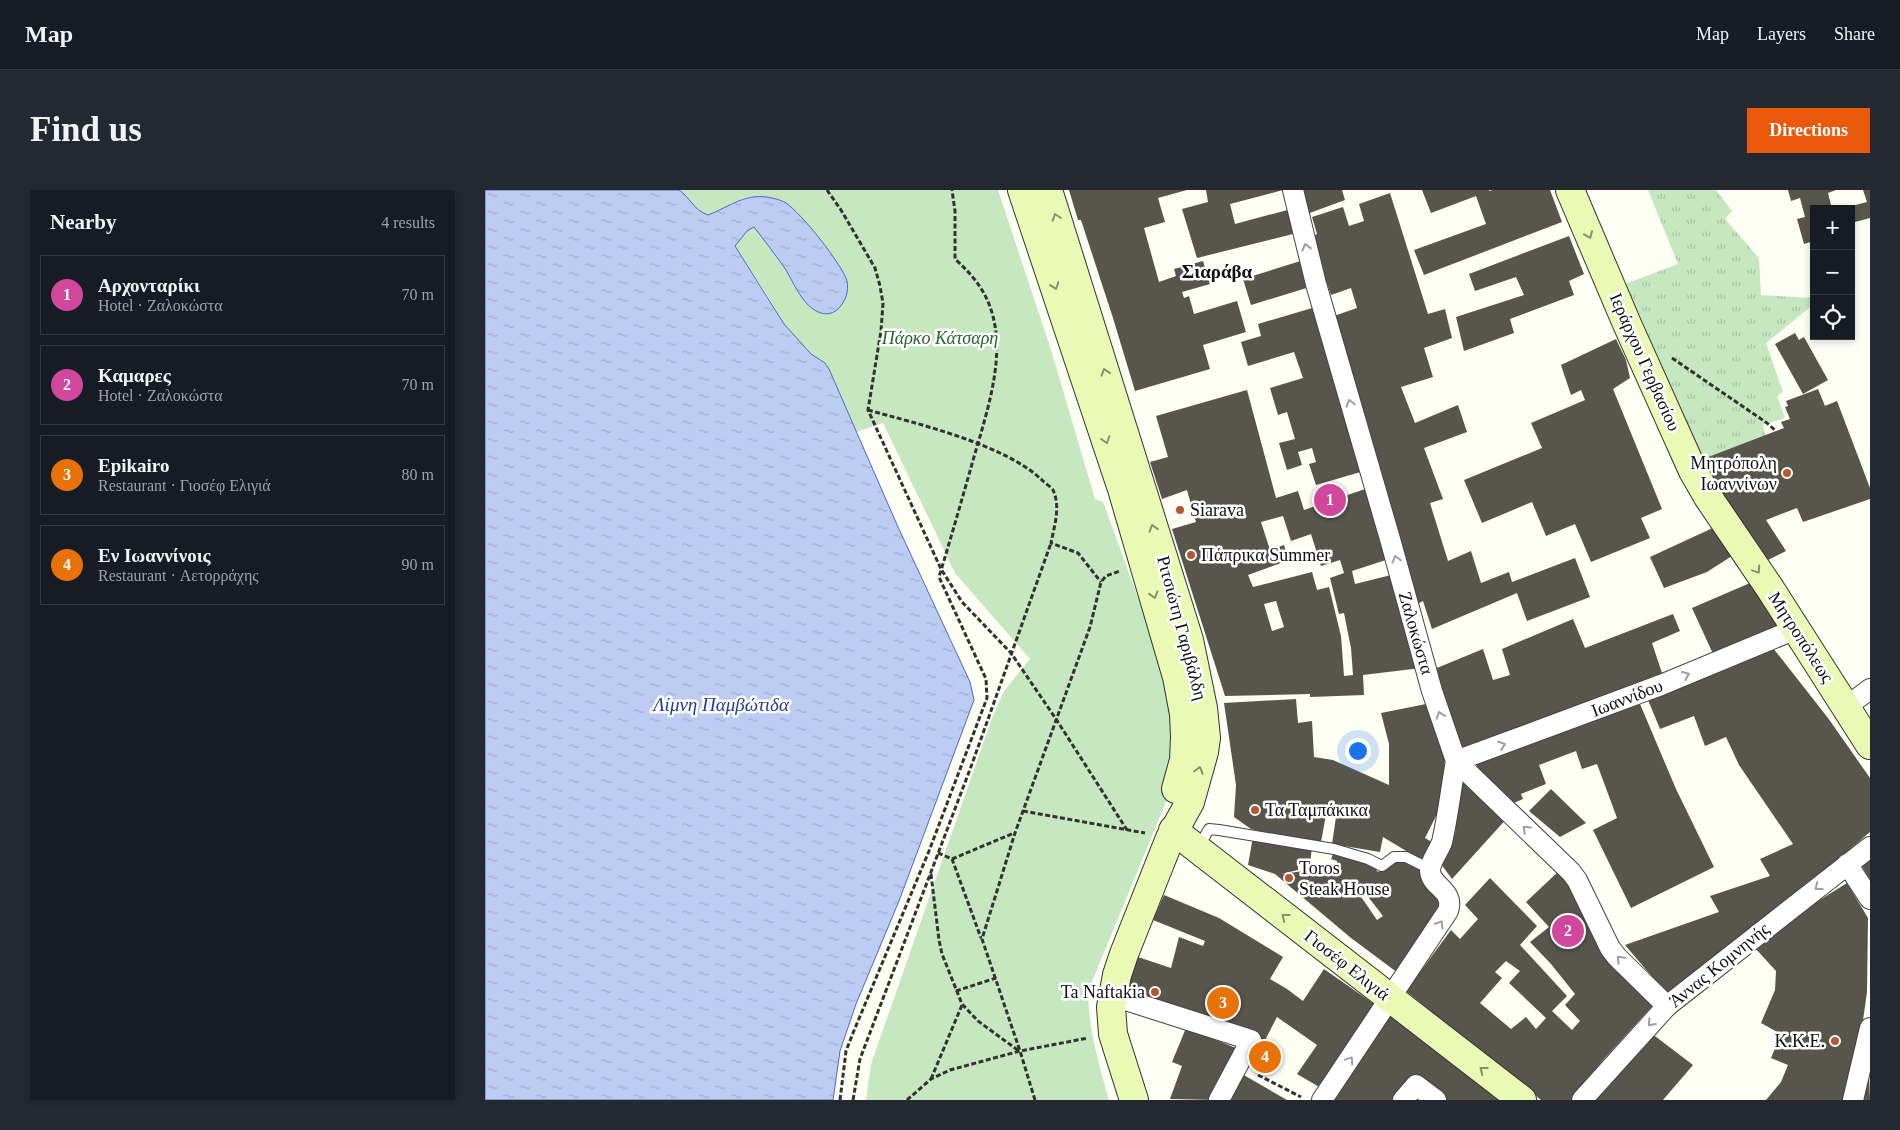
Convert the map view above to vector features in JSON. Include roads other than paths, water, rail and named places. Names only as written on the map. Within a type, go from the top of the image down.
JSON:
[{"type":"main road","name":"Ριτσιώτη Γαριβάλδη","points":[[1022,190],[1122,489],[1177,677],[1184,714],[1184,760],[1174,798],[1172,834]]},
{"type":"main road","name":"Ριτσιώτη Γαριβάλδη","points":[[1048,190],[1189,640],[1199,685],[1205,724],[1204,752],[1190,802],[1172,834]]},
{"type":"main road","name":"Ιεράρχου Γερβασίου","points":[[1570,190],[1641,356],[1693,471],[1708,497],[1731,529]]},
{"type":"main road","name":"Μητροπόλεως","points":[[1731,529],[1870,745]]},
{"type":"main road","name":"Γιοσέφ Ελιγιά","points":[[1172,834],[1197,849],[1521,1100]]},
{"type":"main road","points":[[1134,1100],[1113,1034],[1111,1018],[1113,996],[1124,954],[1172,834]]},
{"type":"street","name":"Ζαλοκώστα","points":[[1293,190],[1315,284],[1390,539],[1432,691],[1456,761],[1571,872],[1577,880],[1610,948],[1617,958],[1667,1006]]},
{"type":"street","name":"Ιωαννίδου","points":[[1456,761],[1661,685],[1796,629]]},
{"type":"street","points":[[1846,707],[1870,689]]},
{"type":"street","points":[[1322,1100],[1442,922],[1451,904],[1449,898],[1431,874],[1430,869],[1441,843],[1456,761]]},
{"type":"street","name":"Άννας Κομνηνής","points":[[1582,1100],[1667,1006],[1870,847]]},
{"type":"street","points":[[1847,864],[1870,900]]},
{"type":"street","points":[[1113,996],[1251,1040],[1219,1100]]},
{"type":"street","points":[[1853,1100],[1870,1028]]},
{"type":"street","points":[[1403,1100],[1416,1085],[1436,1100]]},
{"type":"lane","points":[[1197,849],[1209,829],[1334,849],[1368,859],[1382,866],[1394,857],[1406,857],[1430,869]]},
{"type":"water","name":"Λίμνη Παμβώτιδα","points":[[485,190],[679,190],[698,210],[708,215],[746,198],[774,198],[786,203],[811,228],[844,273],[848,288],[843,303],[832,313],[821,313],[814,310],[804,300],[784,267],[754,227],[747,231],[735,246],[784,324],[811,354],[825,363],[829,369],[898,527],[970,682],[974,700],[899,901],[856,1004],[840,1051],[833,1100],[485,1100]]},
{"type":"place","name":"Μητρόπολη Ιωαννίνων","points":[[1787,473]]},
{"type":"place","name":"Αρχονταρίκι","points":[[1330,500]]},
{"type":"place","name":"Siarava","points":[[1180,510]]},
{"type":"place","name":"Πάπρικα Summer","points":[[1191,555]]},
{"type":"place","name":"Τα Ταμπάκικα","points":[[1255,810]]},
{"type":"place","name":"Toros Steak House","points":[[1289,878]]},
{"type":"place","name":"Καμαρες","points":[[1568,931]]},
{"type":"place","name":"Ta Naftakia","points":[[1155,992]]},
{"type":"place","name":"Epikairo","points":[[1223,1003]]},
{"type":"place","name":"Κ.Κ.Ε.","points":[[1835,1041]]},
{"type":"place","name":"Εν Ιωαννίνοις","points":[[1265,1057]]},
{"type":"district","name":"Σιαράβα","points":[[1217,271]]},
{"type":"park label","name":"Πάρκο Κάτσαρη","points":[[940,338]]}]
